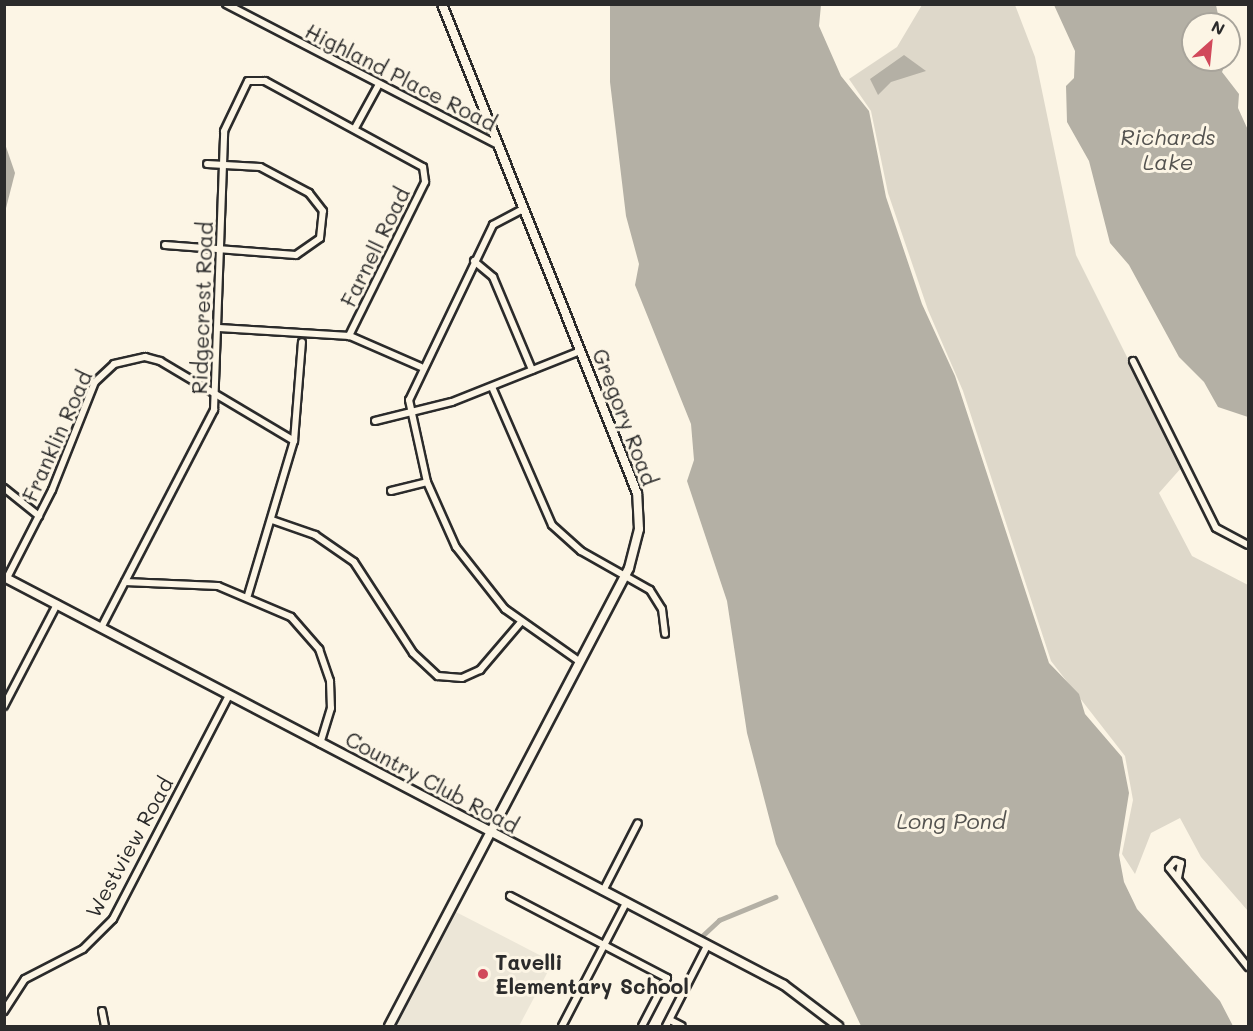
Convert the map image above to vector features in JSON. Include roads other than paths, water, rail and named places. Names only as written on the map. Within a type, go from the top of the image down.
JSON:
[{"type":"street","name":"Highland Place Road","points":[[226,4],[378,86],[498,145]]},
{"type":"street","name":"Gregory Road","points":[[389,1026],[626,575],[639,529],[637,493],[442,4]]},
{"type":"street","name":"Ridgecrest Road","points":[[101,628],[201,437],[217,394],[222,165],[226,119],[240,88],[252,80],[265,81],[355,129]]},
{"type":"street","points":[[355,129],[378,86]]},
{"type":"street","name":"Farnell Road","points":[[349,336],[425,182],[424,171],[418,162],[355,129]]},
{"type":"street","points":[[165,245],[296,255],[320,238],[324,220],[309,193],[260,167],[207,164]]},
{"type":"street","points":[[523,209],[493,225],[411,388],[411,411],[427,482],[468,566],[521,622],[580,662]]},
{"type":"street","points":[[474,261],[493,277],[532,370]]},
{"type":"street","points":[[219,328],[349,336],[421,367]]},
{"type":"street","points":[[248,595],[294,441],[302,342]]},
{"type":"street","points":[[375,421],[492,387],[580,351]]},
{"type":"street","name":"Franklin Road","points":[[6,578],[39,516],[95,382],[114,364],[145,357],[160,361],[294,441]]},
{"type":"street","points":[[1133,361],[1216,528],[1248,545]]},
{"type":"street","points":[[492,387],[552,525],[581,551],[626,575],[657,600],[665,634]]},
{"type":"street","points":[[391,491],[427,482]]},
{"type":"street","points":[[4,488],[39,516]]},
{"type":"street","points":[[272,520],[315,535],[354,562],[413,653],[438,676],[462,678],[480,670],[521,622]]},
{"type":"street","name":"Country Club Road","points":[[6,578],[799,994],[838,1026]]},
{"type":"street","points":[[125,582],[186,581],[248,595],[291,617],[319,649],[330,681],[331,708],[320,743]]},
{"type":"street","points":[[4,706],[57,604]]},
{"type":"street","name":"Westview Road","points":[[4,1011],[25,979],[83,950],[113,919],[230,695]]},
{"type":"street","points":[[603,891],[638,823]]},
{"type":"street","points":[[1178,878],[1248,967]]},
{"type":"street","points":[[510,896],[667,978],[642,1026]]},
{"type":"street","points":[[562,1026],[626,903]]},
{"type":"street","points":[[682,1026],[668,1023],[707,946]]},
{"type":"street","points":[[102,1011],[105,1026]]},
{"type":"water","name":"Long Pond","points":[[610,5],[821,5],[819,26],[841,76],[869,111],[886,197],[922,304],[955,376],[1049,663],[1079,694],[1085,714],[1122,757],[1129,793],[1119,855],[1124,882],[1137,909],[1220,1001],[1233,1026],[861,1026],[776,844],[747,733],[727,601],[687,481],[694,460],[691,424],[635,285],[639,264],[626,216],[610,82]]},
{"type":"water","name":"Richards Lake","points":[[1054,5],[1216,5],[1217,12],[1181,12],[1181,72],[1222,72],[1239,94],[1238,108],[1248,130],[1248,417],[1218,407],[1204,382],[1179,357],[1129,265],[1110,243],[1089,161],[1067,122],[1066,86],[1074,78],[1075,51]]},
{"type":"water","points":[[904,55],[926,71],[891,82],[878,95],[870,79]]},
{"type":"water","points":[[4,141],[15,173],[5,212],[4,212]]},
{"type":"waterway","points":[[703,935],[719,920],[775,897]]},
{"type":"place","name":"Tavelli Elementary School","points":[[483,974]]}]
